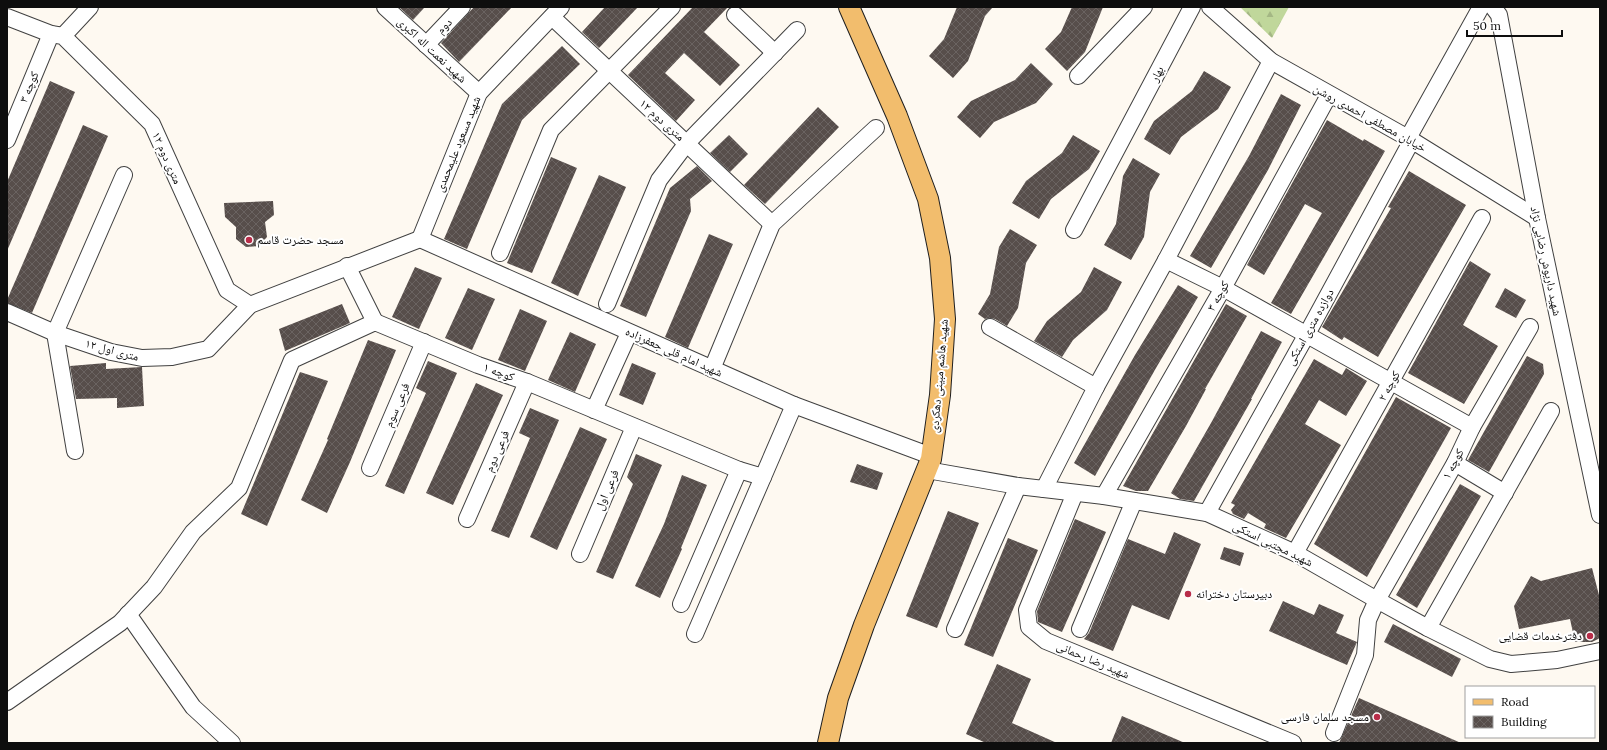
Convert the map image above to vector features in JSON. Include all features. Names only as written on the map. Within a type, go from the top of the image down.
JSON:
[{"type":"main road","name":"شهید هاشم مبینی دهکردی","points":[[828,743],[838,698],[864,625],[929,463],[940,395],[945,319],[940,258],[926,192],[897,116],[848,7]]},
{"type":"street","name":"کوچه ۳","points":[[7,140],[57,35],[90,7]]},
{"type":"street","name":"شهید نعمت اله اکبری","points":[[385,7],[478,93]]},
{"type":"street","name":"دوم","points":[[426,45],[462,7]]},
{"type":"street","points":[[500,253],[551,130],[610,72],[672,7]]},
{"type":"street","points":[[1078,76],[1144,7]]},
{"type":"street","name":"بهار","points":[[1074,230],[1192,7]]},
{"type":"street","name":"خیابان مصطفی احمدی روشن","points":[[1210,7],[1271,61],[1329,95],[1410,139],[1537,218]]},
{"type":"street","name":"دوازده متری استکی","points":[[1207,513],[1307,334],[1481,7]]},
{"type":"street","name":"شهید داریوش رضایی نژاد","points":[[1493,7],[1499,15],[1537,218],[1600,515]]},
{"type":"street","name":"۱۲ متری دوم","points":[[557,12],[610,72],[772,224]]},
{"type":"street","name":"شهید مسعود علیمحمدی","points":[[420,239],[478,93],[557,12]]},
{"type":"street","points":[[736,15],[775,53]]},
{"type":"street","name":"۱۲ متری دوم","points":[[7,17],[57,35],[152,124],[227,290],[250,305]]},
{"type":"street","points":[[607,304],[659,180],[687,143],[797,30]]},
{"type":"street","points":[[1044,489],[1096,387],[1166,260],[1271,61]]},
{"type":"street","name":"کوچه ۳","points":[[1104,496],[1223,288],[1329,95]]},
{"type":"street","points":[[712,369],[772,224],[876,128]]},
{"type":"street","points":[[75,451],[55,333],[124,175]]},
{"type":"street","name":"کوچه ۲","points":[[1295,553],[1482,218]]},
{"type":"street","points":[[250,305],[347,266],[420,239]]},
{"type":"street","name":"شهید امام قلی جعفرزاده","points":[[420,239],[629,333],[929,463]]},
{"type":"street","points":[[1166,260],[1223,288],[1472,427]]},
{"type":"street","points":[[7,702],[120,623],[154,587],[194,532],[239,488],[292,360],[375,322],[347,266]]},
{"type":"street","name":"۱۲ متری اول","points":[[7,312],[55,333],[111,352],[142,358],[172,357],[208,349],[250,305]]},
{"type":"street","name":"کوچه ۱","points":[[375,322],[478,365],[527,382],[739,470],[763,477]]},
{"type":"street","points":[[990,327],[1096,387]]},
{"type":"street","name":"کوچه ۱","points":[[1334,733],[1365,655],[1368,620],[1376,600],[1455,463],[1472,427],[1530,327]]},
{"type":"street","points":[[594,410],[629,333]]},
{"type":"street","name":"فرعی سوم","points":[[370,468],[424,342]]},
{"type":"street","name":"فرعی دوم","points":[[467,519],[527,382]]},
{"type":"street","points":[[695,634],[794,405]]},
{"type":"street","points":[[1428,628],[1506,493],[1551,411]]},
{"type":"street","name":"فرعی اول","points":[[580,554],[634,427]]},
{"type":"street","name":"شهید مجتبی استکی","points":[[929,463],[1018,486],[1104,496],[1207,513],[1295,553],[1376,600],[1490,659],[1511,664],[1557,660],[1600,651]]},
{"type":"street","points":[[1455,463],[1506,493]]},
{"type":"street","points":[[681,604],[739,470]]},
{"type":"street","points":[[955,629],[1018,486]]},
{"type":"street","name":"شهید رضا رحمانی","points":[[1075,493],[1028,610],[1029,627],[1046,641],[1275,740],[1293,743]]},
{"type":"street","points":[[1080,629],[1134,501]]},
{"type":"street","points":[[128,614],[193,707],[232,743]]},
{"type":"green space","points":[[1240,7],[1289,7],[1272,38]]},
{"type":"building","points":[[399,7],[425,7],[413,20]]},
{"type":"building","points":[[474,7],[512,7],[459,62],[441,43]]},
{"type":"building","points":[[605,7],[638,7],[599,48],[582,32]]},
{"type":"building","points":[[693,7],[728,7],[704,32],[740,65],[720,86],[684,53],[665,73],[695,100],[676,121],[628,75]]},
{"type":"building","points":[[957,7],[993,7],[985,16],[968,61],[953,78],[929,56],[944,39]]},
{"type":"building","points":[[1072,7],[1103,7],[1085,52],[1067,71],[1045,49],[1061,32]]},
{"type":"building","points":[[562,46],[580,64],[522,120],[467,249],[444,239],[502,104]]},
{"type":"building","points":[[1031,63],[1053,84],[1036,103],[994,122],[980,138],[957,117],[971,101],[1015,80]]},
{"type":"building","points":[[1204,71],[1231,87],[1218,109],[1181,137],[1170,155],[1144,139],[1154,121],[1192,91]]},
{"type":"building","points":[[50,81],[75,92],[7,251],[7,182]]},
{"type":"building","points":[[1281,94],[1301,105],[1268,170],[1211,268],[1190,256],[1249,156]]},
{"type":"building","points":[[818,107],[839,127],[765,204],[744,185]]},
{"type":"building","points":[[1327,120],[1363,141],[1364,139],[1385,151],[1291,314],[1271,303],[1322,213],[1305,204],[1264,275],[1247,265]]},
{"type":"building","points":[[83,125],[108,136],[32,313],[7,303],[7,300]]},
{"type":"building","points":[[729,135],[748,154],[730,172],[710,153]]},
{"type":"building","points":[[1073,135],[1100,151],[1089,169],[1051,199],[1039,219],[1012,203],[1026,181],[1062,153]]},
{"type":"building","points":[[551,157],[577,168],[532,273],[507,263]]},
{"type":"building","points":[[1133,158],[1160,174],[1150,192],[1144,237],[1131,260],[1104,245],[1116,224],[1123,176]]},
{"type":"building","points":[[697,166],[712,181],[690,199],[691,211],[646,317],[620,306],[670,188]]},
{"type":"building","points":[[1409,171],[1466,205],[1378,357],[1344,337],[1342,340],[1322,327],[1391,208],[1388,207]]},
{"type":"building","points":[[599,175],[626,187],[578,296],[551,283]]},
{"type":"building","points":[[273,201],[274,215],[265,222],[267,237],[259,246],[246,247],[236,239],[236,227],[225,217],[224,203]]},
{"type":"building","points":[[1010,229],[1037,245],[1026,263],[1018,308],[1007,326],[995,319],[985,319],[978,314],[990,294],[999,247]]},
{"type":"building","points":[[709,234],[733,244],[688,348],[665,337]]},
{"type":"building","points":[[1470,261],[1491,274],[1463,325],[1498,346],[1464,404],[1408,373]]},
{"type":"building","points":[[415,267],[442,278],[419,329],[392,317]]},
{"type":"building","points":[[1094,267],[1122,282],[1107,310],[1073,340],[1062,357],[1034,341],[1047,321],[1081,292]]},
{"type":"building","points":[[1178,285],[1198,297],[1095,476],[1074,463],[1135,355]]},
{"type":"building","points":[[468,288],[495,299],[472,350],[445,338]]},
{"type":"building","points":[[1505,288],[1526,300],[1516,318],[1495,307]]},
{"type":"building","points":[[342,304],[350,323],[285,351],[279,329]]},
{"type":"building","points":[[1226,304],[1247,316],[1205,389],[1186,426],[1148,491],[1136,491],[1123,486]]},
{"type":"building","points":[[520,309],[547,321],[525,371],[498,360]]},
{"type":"building","points":[[1261,331],[1282,342],[1252,399],[1194,501],[1180,499],[1171,493]]},
{"type":"building","points":[[570,332],[596,344],[575,392],[548,380]]},
{"type":"building","points":[[368,340],[396,350],[350,462],[327,513],[301,500],[328,440],[327,439]]},
{"type":"building","points":[[1527,356],[1543,364],[1544,374],[1489,472],[1468,460]]},
{"type":"building","points":[[1314,359],[1342,375],[1346,368],[1367,381],[1346,416],[1319,400],[1305,424],[1341,445],[1286,538],[1264,528],[1266,524],[1248,513],[1244,519],[1233,514],[1231,510],[1235,505],[1231,503]]},
{"type":"building","points":[[428,361],[457,373],[404,494],[385,486],[426,393],[416,388]]},
{"type":"building","points":[[106,363],[106,369],[142,367],[144,406],[117,408],[117,398],[76,399],[70,366]]},
{"type":"building","points":[[632,363],[656,373],[643,405],[619,395]]},
{"type":"building","points":[[300,372],[328,381],[267,526],[241,514]]},
{"type":"building","points":[[476,383],[503,395],[453,505],[426,493]]},
{"type":"building","points":[[1396,397],[1451,428],[1367,577],[1314,544]]},
{"type":"building","points":[[530,408],[559,420],[509,538],[491,531],[530,438],[519,433]]},
{"type":"building","points":[[580,427],[607,439],[557,550],[530,537]]},
{"type":"building","points":[[636,454],[662,465],[613,579],[596,572],[633,484],[627,477]]},
{"type":"building","points":[[857,464],[883,473],[877,490],[850,482]]},
{"type":"building","points":[[682,475],[707,485],[681,548],[682,549],[660,598],[635,586],[664,524]]},
{"type":"building","points":[[1460,484],[1481,496],[1417,608],[1396,595]]},
{"type":"building","points":[[948,511],[979,523],[937,628],[906,616]]},
{"type":"building","points":[[1075,519],[1106,532],[1062,632],[1038,622],[1037,611]]},
{"type":"building","points":[[1174,532],[1201,544],[1169,620],[1132,605],[1113,651],[1084,639],[1089,633],[1128,539],[1165,554]]},
{"type":"building","points":[[1008,538],[1038,550],[993,657],[964,645]]},
{"type":"building","points":[[1224,547],[1244,553],[1240,566],[1220,559]]},
{"type":"building","points":[[1592,568],[1600,599],[1600,638],[1592,642],[1575,642],[1570,619],[1519,629],[1514,606],[1531,576],[1541,581]]},
{"type":"building","points":[[1283,601],[1314,615],[1319,604],[1344,615],[1336,633],[1357,642],[1347,665],[1269,631]]},
{"type":"building","points":[[1393,624],[1461,659],[1452,677],[1384,642]]},
{"type":"building","points":[[997,664],[1031,679],[1012,723],[1057,743],[986,743],[966,734]]},
{"type":"building","name":"مسجد سلمان فارسی","points":[[1359,698],[1461,743],[1339,743]]},
{"type":"building","points":[[1122,716],[1185,743],[1111,743]]},
{"type":"place","name":"مسجد حضرت قاسم","points":[[249,240]]},
{"type":"place","name":"دبیرستان دخترانه","points":[[1188,594]]},
{"type":"place","name":"دفترخدمات قضایی","points":[[1590,636]]},
{"type":"place","name":"مسجد سلمان فارسی","points":[[1377,717]]}]
